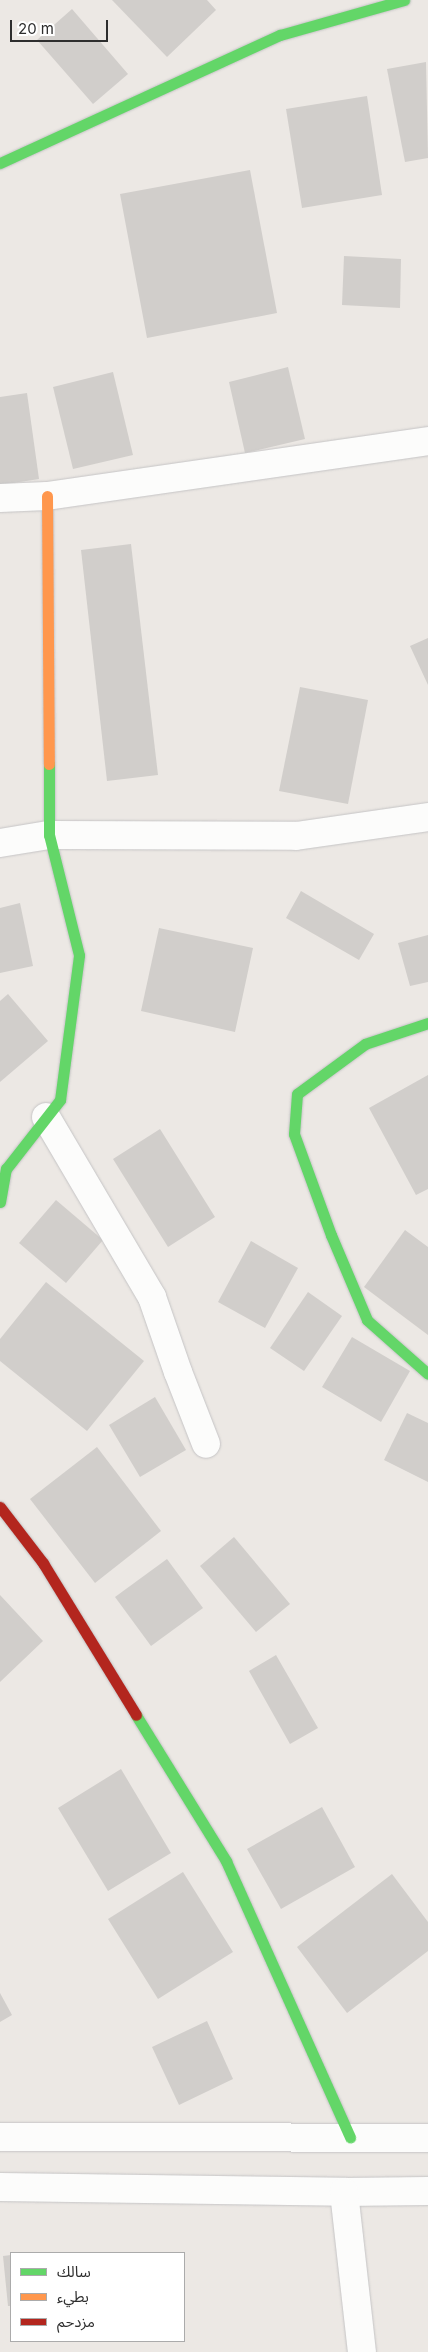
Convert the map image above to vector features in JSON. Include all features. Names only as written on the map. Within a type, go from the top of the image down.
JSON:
[{"type":"street","points":[[0,163],[280,35],[404,0]]},
{"type":"street","points":[[0,498],[47,496],[428,441]]},
{"type":"street","points":[[0,1202],[6,1169],[60,1100],[79,955],[49,835],[47,496]]},
{"type":"street","points":[[0,843],[49,835],[296,836],[428,817]]},
{"type":"street","points":[[428,1023],[365,1044],[297,1094],[294,1134],[331,1235],[366,1320],[428,1374]]},
{"type":"street","points":[[46,1118],[152,1297],[206,1444]]},
{"type":"street","points":[[0,1507],[43,1563],[226,1860],[350,2136]]},
{"type":"street","points":[[0,2137],[350,2136],[428,2138]]},
{"type":"street","points":[[0,2187],[344,2192],[428,2191]]},
{"type":"street","points":[[344,2192],[362,2352]]},
{"type":"building","points":[[112,0],[207,0],[216,10],[167,57]]},
{"type":"building","points":[[72,9],[128,74],[93,104],[37,40]]},
{"type":"building","points":[[426,62],[428,158],[405,162],[387,69]]},
{"type":"building","points":[[367,96],[382,195],[302,208],[286,109]]},
{"type":"building","points":[[250,170],[277,313],[147,338],[120,194]]},
{"type":"building","points":[[344,256],[401,259],[400,308],[342,305]]},
{"type":"building","points":[[288,367],[305,439],[245,453],[229,382]]},
{"type":"building","points":[[113,372],[133,455],[73,469],[53,387]]},
{"type":"building","points":[[27,393],[39,479],[0,485],[0,397]]},
{"type":"building","points":[[131,544],[158,775],[107,781],[81,550]]},
{"type":"building","points":[[428,638],[428,685],[410,646]]},
{"type":"building","points":[[300,687],[368,700],[348,804],[279,791]]},
{"type":"building","points":[[301,891],[374,934],[359,960],[286,918]]},
{"type":"building","points":[[20,903],[33,966],[0,973],[0,908]]},
{"type":"building","points":[[159,928],[253,948],[235,1032],[141,1011]]},
{"type":"building","points":[[428,935],[428,982],[410,986],[398,943]]},
{"type":"building","points":[[8,994],[48,1041],[0,1082],[0,1001]]},
{"type":"building","points":[[428,1075],[428,1189],[416,1195],[369,1108]]},
{"type":"building","points":[[160,1129],[215,1217],[168,1247],[113,1159]]},
{"type":"building","points":[[56,1200],[103,1240],[66,1283],[19,1243]]},
{"type":"building","points":[[405,1230],[428,1247],[428,1335],[364,1287]]},
{"type":"building","points":[[251,1241],[298,1268],[265,1328],[218,1302]]},
{"type":"building","points":[[46,1282],[144,1361],[87,1431],[0,1361],[0,1339]]},
{"type":"building","points":[[308,1292],[342,1316],[304,1371],[270,1348]]},
{"type":"building","points":[[352,1337],[410,1371],[381,1422],[322,1387]]},
{"type":"building","points":[[155,1397],[186,1450],[140,1477],[109,1425]]},
{"type":"building","points":[[407,1413],[428,1423],[428,1482],[384,1460]]},
{"type":"building","points":[[97,1447],[161,1531],[95,1583],[30,1499]]},
{"type":"building","points":[[234,1537],[290,1604],[256,1632],[200,1566]]},
{"type":"building","points":[[167,1559],[203,1608],[151,1646],[115,1597]]},
{"type":"building","points":[[0,1595],[43,1641],[0,1682]]},
{"type":"building","points":[[276,1655],[318,1728],[290,1744],[249,1671]]},
{"type":"building","points":[[121,1769],[171,1853],[108,1891],[58,1808]]},
{"type":"building","points":[[322,1807],[355,1867],[281,1909],[247,1849]]},
{"type":"building","points":[[183,1872],[233,1952],[158,1999],[108,1919]]},
{"type":"building","points":[[392,1874],[428,1922],[428,1951],[347,2013],[297,1947]]},
{"type":"building","points":[[0,1993],[12,2015],[0,2022]]},
{"type":"building","points":[[207,2021],[233,2079],[179,2105],[152,2047]]},
{"type":"building","points":[[10,2255],[10,2306],[8,2306],[3,2256]]},
{"type":"traffic: fast","points":[[0,163],[280,35],[404,0]]},
{"type":"traffic: fast","points":[[0,1202],[6,1169],[60,1100],[79,955],[49,835],[49,764]]},
{"type":"traffic: fast","points":[[428,1023],[365,1044],[297,1094],[294,1134],[331,1235],[367,1320],[428,1374]]},
{"type":"traffic: fast","points":[[136,1715],[226,1861],[350,2137]]},
{"type":"traffic: slow","points":[[47,496],[49,764]]},
{"type":"traffic: jam","points":[[0,1507],[43,1563],[136,1715]]}]
